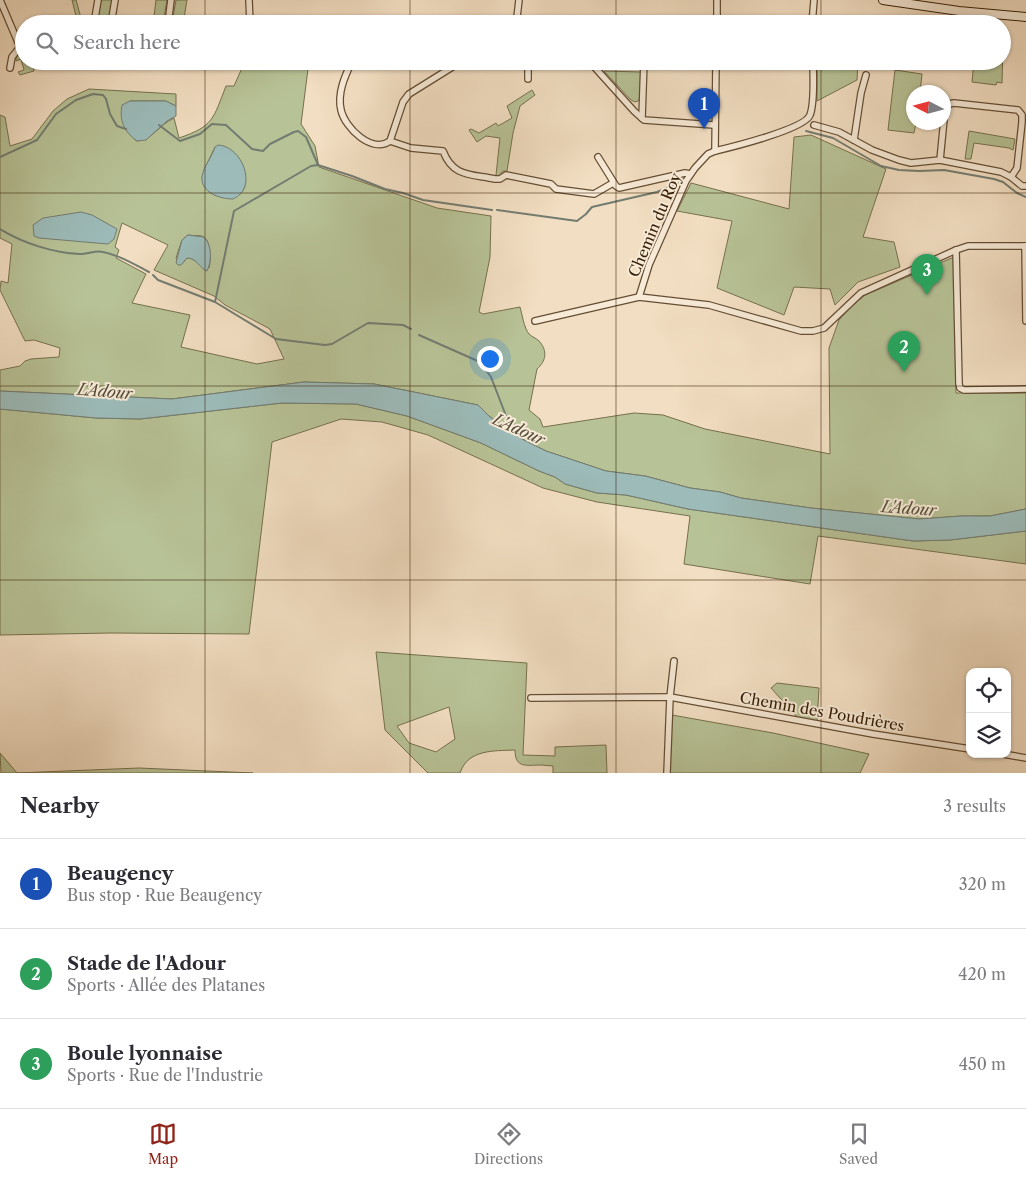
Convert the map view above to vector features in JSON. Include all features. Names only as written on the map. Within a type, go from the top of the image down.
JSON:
[{"type":"street","points":[[0,0],[15,31]]},
{"type":"street","points":[[96,15],[98,0]]},
{"type":"street","points":[[112,15],[115,0]]},
{"type":"street","points":[[169,15],[171,0]]},
{"type":"street","points":[[249,0],[250,15]]},
{"type":"street","points":[[517,15],[519,0]]},
{"type":"street","points":[[717,0],[717,15]]},
{"type":"street","points":[[813,15],[814,0]]},
{"type":"street","points":[[883,0],[998,15]]},
{"type":"street","points":[[1011,16],[1026,18]]},
{"type":"street","points":[[10,68],[12,58],[15,54]]},
{"type":"street","points":[[348,70],[342,86],[341,110],[344,118],[358,136],[371,143],[385,144],[390,141],[403,102],[409,94],[446,70]]},
{"type":"street","points":[[528,70],[528,79]]},
{"type":"street","points":[[597,70],[644,120],[714,125]]},
{"type":"street","points":[[642,118],[644,70]]},
{"type":"street","points":[[715,151],[716,70]]},
{"type":"street","name":"Chemin du Roy","points":[[639,298],[649,265],[679,194],[690,174],[708,154],[791,129],[804,122],[810,114],[812,104],[813,70]]},
{"type":"street","points":[[854,140],[861,93],[866,75]]},
{"type":"street","points":[[940,160],[945,108],[949,104],[1018,110],[1022,115],[1022,122],[1017,168],[1011,177]]},
{"type":"street","points":[[814,125],[839,132],[872,150],[900,160],[911,162],[940,160],[1001,172],[1022,186],[1026,186]]},
{"type":"street","points":[[390,141],[411,148],[443,151],[447,162],[457,170],[495,179],[500,179],[506,175],[551,184],[556,189],[594,194],[613,183]]},
{"type":"street","points":[[598,157],[613,183],[622,188],[685,173],[690,174]]},
{"type":"street","points":[[535,321],[639,298],[709,305],[801,331],[813,331],[824,328],[861,292],[968,246],[1025,246],[1026,321]]},
{"type":"street","points":[[956,250],[958,384],[960,388],[964,390],[1026,389]]},
{"type":"street","points":[[667,773],[670,697],[674,662]]},
{"type":"street","name":"Chemin des Poudrières","points":[[531,698],[670,697],[873,734],[966,748]]},
{"type":"street","points":[[1011,755],[1026,758]]},
{"type":"green space","points":[[72,0],[76,0],[80,15],[76,15]]},
{"type":"green space","points":[[99,0],[112,0],[110,15],[97,15]]},
{"type":"green space","points":[[156,0],[167,0],[164,15],[154,15]]},
{"type":"green space","points":[[176,0],[187,0],[184,15],[173,15]]},
{"type":"green space","points":[[24,70],[34,71],[20,75],[18,72]]},
{"type":"green space","points":[[241,70],[308,70],[301,124],[315,146],[319,167],[437,208],[491,216],[490,257],[479,312],[483,314],[520,307],[527,331],[544,348],[545,356],[537,369],[529,410],[540,419],[543,427],[634,413],[663,415],[705,429],[830,454],[829,348],[839,320],[865,295],[954,257],[956,393],[1026,393],[1026,509],[990,516],[919,519],[811,508],[741,498],[720,492],[690,488],[645,476],[606,471],[546,451],[520,438],[514,431],[514,423],[511,418],[504,427],[478,405],[374,384],[304,382],[172,399],[0,391],[0,370],[20,366],[25,361],[31,359],[59,357],[60,348],[34,340],[25,341],[0,290],[1,281],[8,283],[12,244],[0,238],[0,115],[5,117],[10,146],[32,139],[53,111],[67,99],[89,89],[176,94],[176,106],[165,101],[130,101],[125,123],[128,132],[137,141],[152,135],[174,118],[179,138],[191,134],[206,125],[215,114],[226,86],[234,86]],"holes":[[[215,147],[237,156],[245,174],[244,189],[234,197],[214,195],[204,170]],[[122,223],[168,245],[154,270],[214,296],[225,305],[270,329],[284,359],[257,364],[181,347],[190,315],[132,303],[146,274],[116,258],[119,250],[115,247]],[[188,235],[203,236],[206,239],[210,252],[209,268],[190,258],[187,258],[181,265],[176,258],[182,240]]]},
{"type":"green space","points":[[817,70],[858,70],[857,80],[817,101]]},
{"type":"green space","points":[[895,70],[922,74],[921,85],[906,85],[906,130],[915,130],[914,133],[888,130]]},
{"type":"green space","points":[[973,70],[1002,70],[1002,83],[997,82],[996,85],[972,82]]},
{"type":"green space","points":[[604,71],[641,72],[640,98],[638,101],[631,100]]},
{"type":"green space","points":[[532,90],[535,95],[520,106],[513,133],[507,171],[503,171],[499,176],[496,175],[500,138],[486,136],[477,142],[469,130],[471,129],[479,133],[496,123],[498,126],[512,118],[507,106]]},
{"type":"green space","points":[[969,131],[1015,139],[1013,150],[974,143],[971,159],[965,159]]},
{"type":"green space","points":[[811,135],[886,169],[863,237],[894,242],[900,267],[858,282],[835,305],[830,289],[794,287],[784,315],[717,288],[732,221],[677,211],[691,183],[789,209],[794,137]]},
{"type":"green space","points":[[282,403],[356,404],[407,416],[481,443],[555,477],[565,484],[597,493],[626,495],[688,509],[913,541],[950,540],[1026,531],[1026,564],[818,536],[810,584],[684,564],[690,516],[597,502],[543,488],[428,435],[382,422],[341,419],[272,442],[249,634],[111,633],[0,635],[0,409],[96,418],[140,419]]},
{"type":"green space","points":[[376,652],[527,663],[523,755],[555,756],[555,747],[606,745],[607,773],[553,773],[553,766],[523,765],[517,760],[515,750],[490,751],[475,755],[464,765],[460,773],[428,773],[385,730]],"holes":[[[449,707],[455,739],[436,752],[409,743],[397,726]]]},
{"type":"green space","points":[[777,683],[819,688],[817,722],[798,718],[771,688]]},
{"type":"green space","points":[[672,715],[773,733],[869,754],[860,773],[670,773]]},
{"type":"green space","points":[[0,753],[17,773],[1,773]]},
{"type":"green space","points":[[139,768],[253,773],[17,773]]},
{"type":"water","points":[[130,101],[166,101],[176,106],[176,116],[167,121],[146,140],[137,141],[126,130],[121,116],[122,105]]},
{"type":"water","points":[[218,145],[227,147],[234,152],[244,168],[245,186],[241,194],[233,199],[212,194],[204,187],[202,182],[204,169],[215,147]]},
{"type":"water","points":[[81,212],[92,215],[117,229],[114,239],[108,244],[34,236],[33,225],[43,218]]},
{"type":"water","points":[[188,235],[204,237],[207,240],[210,263],[207,271],[190,258],[187,258],[181,265],[176,263],[182,240]]},
{"type":"water","points":[[304,382],[374,384],[478,405],[504,427],[511,417],[514,423],[514,431],[520,438],[546,451],[606,471],[645,476],[690,488],[720,492],[741,498],[811,508],[919,519],[990,516],[1026,509],[1026,531],[950,540],[913,541],[688,509],[626,495],[597,493],[565,484],[555,477],[481,443],[407,416],[356,404],[282,403],[140,419],[96,418],[0,409],[0,391],[172,399]]},
{"type":"waterway","points":[[0,157],[37,140],[56,114],[76,100],[93,94],[103,95],[117,126],[126,129]]},
{"type":"waterway","points":[[159,125],[180,141],[200,134],[212,124],[226,125],[252,149],[263,151],[270,144],[298,131],[306,137],[318,165]]},
{"type":"waterway","points":[[806,131],[833,138],[881,166],[899,170],[944,170],[994,179],[1003,182],[1017,193],[1026,197]]},
{"type":"waterway","points":[[215,302],[234,211],[311,166],[318,165],[385,189],[423,200],[492,210]]},
{"type":"waterway","points":[[497,210],[577,221],[592,207],[657,192],[681,182]]},
{"type":"waterway","points":[[0,229],[18,239],[49,249],[80,254],[98,251],[110,254],[127,260],[149,272]]},
{"type":"waterway","points":[[153,275],[158,280],[215,302],[276,339],[325,345],[332,344],[368,323],[403,325],[411,329]]},
{"type":"waterway","name":"L'Adour","points":[[419,335],[480,362],[491,377],[508,421]]},
{"type":"place","name":"Beaugency","points":[[704,129]]},
{"type":"place","name":"Boule lyonnaise","points":[[927,295]]},
{"type":"place","name":"Stade de l'Adour","points":[[904,372]]}]
